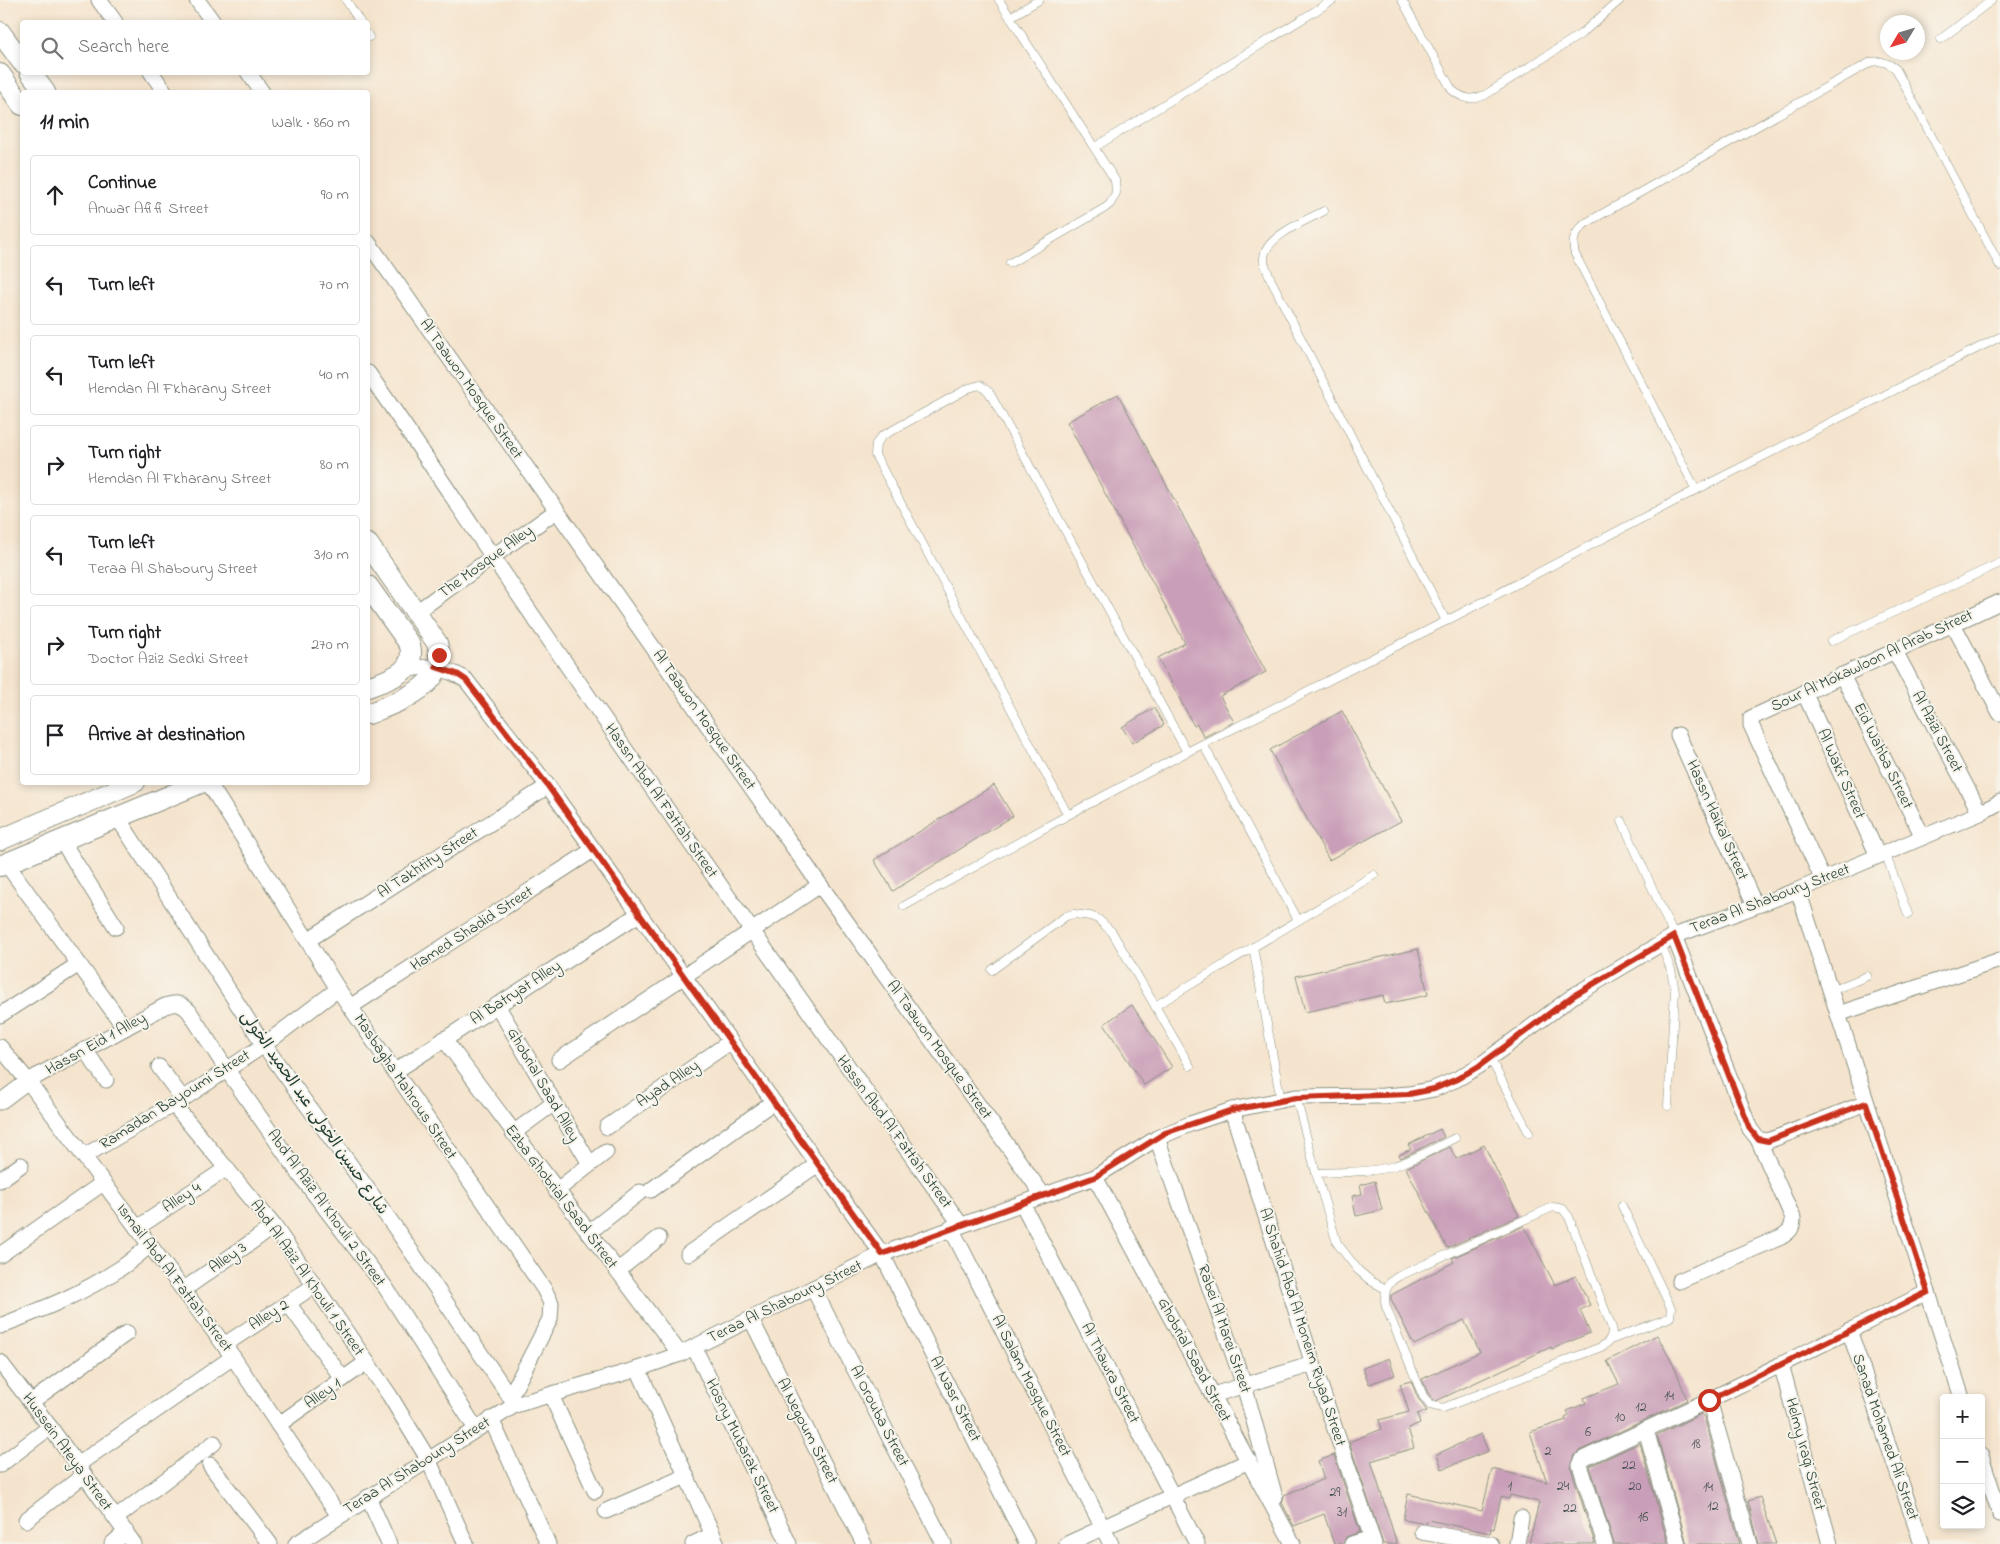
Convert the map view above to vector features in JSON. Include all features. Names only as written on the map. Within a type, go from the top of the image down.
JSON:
[{"type":"street","points":[[99,0],[114,20]]},
{"type":"street","points":[[197,0],[212,20]]},
{"type":"street","points":[[0,32],[20,59]]},
{"type":"street","points":[[0,74],[20,102]]},
{"type":"street","points":[[32,75],[44,90]]},
{"type":"street","points":[[153,75],[164,90]]},
{"type":"street","points":[[250,75],[261,90]]},
{"type":"street","name":"Al Taawon Mosque Street","points":[[370,245],[820,885],[1043,1195]]},
{"type":"street","name":"Hassn Abd Al Fattah Street","points":[[370,376],[418,444],[492,557],[956,1226]]},
{"type":"street","name":"The Mosque Alley","points":[[415,613],[556,511]]},
{"type":"street","points":[[370,547],[436,643],[439,655],[436,667],[427,683],[420,690],[412,696],[370,713]]},
{"type":"street","points":[[370,589],[410,645],[412,659],[404,671]]},
{"type":"street","name":"Sour Al Mokawloon Al Arab Street","points":[[1824,880],[1750,721],[1754,716],[1804,692],[2000,604]]},
{"type":"street","points":[[1953,624],[2000,713]]},
{"type":"street","name":"Al Azizi Street","points":[[1895,651],[1980,813]]},
{"type":"street","points":[[370,686],[404,671],[425,666],[436,667]]},
{"type":"street","name":"Al Nasr Street","points":[[436,667],[457,674],[466,680],[548,786],[882,1254],[1027,1544]]},
{"type":"street","name":"Eid Wahba Street","points":[[1842,675],[1923,837]]},
{"type":"street","name":"Al Wakf Street","points":[[1804,692],[1882,855]]},
{"type":"street","name":"Hassn Haikal Street","points":[[1678,735],[1755,905]]},
{"type":"street","points":[[0,840],[128,785]]},
{"type":"street","points":[[126,1028],[3,865],[196,785]]},
{"type":"street","name":"Masbagha Mahrous Street","points":[[210,785],[338,989],[544,1289],[551,1303],[550,1319],[513,1401]]},
{"type":"street","name":"Al Takhtity Street","points":[[308,940],[548,786]]},
{"type":"street","name":"Teraa Al Shaboury Street","points":[[305,1541],[339,1516],[491,1419],[513,1401],[551,1395],[638,1369],[680,1354],[882,1254],[1095,1177],[1157,1138],[1232,1110],[1296,1098],[1409,1094],[1434,1089],[1457,1079],[1490,1058],[1573,996],[1674,936],[1824,880],[1980,813],[2000,802]]},
{"type":"street","name":"شارع حسين الخولى, عبد الحميد الخولى","points":[[118,818],[264,1045],[394,1226],[513,1401]]},
{"type":"street","points":[[62,841],[116,927]]},
{"type":"street","name":"Hamed Shadid Street","points":[[350,1007],[593,850]]},
{"type":"street","points":[[559,1060],[820,885]]},
{"type":"street","points":[[1798,890],[1961,1394]]},
{"type":"street","name":"Al Batryat Alley","points":[[394,1072],[639,914]]},
{"type":"street","points":[[1674,936],[1750,1129],[1758,1139],[1793,1218],[1793,1225],[1790,1231],[1781,1237],[1679,1281]]},
{"type":"street","points":[[1838,1014],[2000,960]]},
{"type":"street","points":[[0,1015],[78,964]]},
{"type":"street","name":"Ramadan Bayoumi Street","points":[[84,1156],[179,1102],[264,1045],[338,989]]},
{"type":"street","name":"Abd Al Aziz Al Khouli 2 Street","points":[[165,1006],[174,1003],[183,1005],[189,1012],[300,1175],[386,1288],[476,1429]]},
{"type":"street","name":"Ghobrial Saad Alley","points":[[497,1005],[590,1164]]},
{"type":"street","name":"Hassn Eid 1 Alley","points":[[0,1102],[28,1081],[165,1006]]},
{"type":"street","name":"Ezba Ghobrial Saad Street","points":[[444,1039],[556,1191],[680,1354]]},
{"type":"street","name":"Ayad Alley","points":[[607,1127],[730,1042]]},
{"type":"street","name":"Ismail Abd Al Fattah Street","points":[[0,1047],[28,1081],[233,1357],[339,1516]]},
{"type":"street","points":[[85,1050],[106,1080]]},
{"type":"street","name":"Abd Al Aziz Al Khouli 1 Street","points":[[159,1067],[179,1102],[227,1168],[274,1226],[390,1396],[428,1459],[466,1544]]},
{"type":"street","points":[[588,1233],[773,1102]]},
{"type":"street","points":[[513,1133],[554,1103]]},
{"type":"street","points":[[1758,1139],[1768,1141],[1866,1103]]},
{"type":"street","name":"Al Shahid Abd Al Moneim Riyad Street","points":[[1232,1110],[1313,1364],[1373,1541]]},
{"type":"street","name":"Rabei Al Marei Street","points":[[1157,1138],[1244,1385],[1282,1523]]},
{"type":"street","points":[[556,1191],[606,1152]]},
{"type":"street","points":[[688,1254],[818,1164]]},
{"type":"street","points":[[0,1180],[21,1165]]},
{"type":"street","name":"Alley 4","points":[[137,1228],[227,1168]]},
{"type":"street","name":"Ghobrial Saad Street","points":[[1095,1177],[1293,1544]]},
{"type":"street","points":[[0,1255],[103,1182]]},
{"type":"street","name":"Al Thawra Street","points":[[1022,1203],[1197,1544]]},
{"type":"street","name":"Alley 3","points":[[183,1290],[274,1226]]},
{"type":"street","name":"Al Salam Mosque Street","points":[[956,1226],[1111,1544]]},
{"type":"street","points":[[617,1271],[659,1238]]},
{"type":"street","points":[[0,1326],[60,1302],[93,1285],[118,1270],[150,1245]]},
{"type":"street","name":"Alley 2","points":[[224,1345],[314,1286]]},
{"type":"street","name":"Al Orouba Street","points":[[813,1288],[944,1544]]},
{"type":"street","points":[[1605,1544],[1580,1465],[1582,1461],[1928,1292]]},
{"type":"street","points":[[288,1303],[343,1379]]},
{"type":"street","name":"Al Negoum Street","points":[[751,1319],[864,1544]]},
{"type":"street","name":"Sanad Mohamed Ali Street","points":[[1849,1330],[1922,1544]]},
{"type":"street","points":[[31,1402],[127,1332]]},
{"type":"street","name":"Hosny Mubarak Street","points":[[694,1347],[790,1544]]},
{"type":"street","points":[[26,1520],[81,1470],[233,1357]]},
{"type":"street","name":"Alley 1","points":[[278,1425],[367,1362]]},
{"type":"street","points":[[1212,1395],[1313,1364]]},
{"type":"street","name":"Helmy Iraqi Street","points":[[1781,1364],[1830,1544]]},
{"type":"street","name":"Hussein Ateya Street","points":[[1,1366],[50,1426],[130,1538]]},
{"type":"street","points":[[638,1369],[715,1539],[693,1544]]},
{"type":"street","points":[[551,1395],[595,1491]]},
{"type":"street","points":[[1709,1400],[1750,1544]]},
{"type":"street","points":[[491,1419],[548,1544]]},
{"type":"street","points":[[0,1465],[50,1426]]},
{"type":"street","points":[[1646,1430],[1678,1544]]},
{"type":"street","points":[[116,1518],[214,1443]]},
{"type":"street","points":[[1068,1544],[1248,1461]]},
{"type":"street","points":[[210,1465],[270,1544]]},
{"type":"street","points":[[1985,1468],[2000,1514]]},
{"type":"street","points":[[606,1511],[686,1476]]},
{"type":"street","points":[[368,1497],[389,1544]]},
{"type":"street","points":[[1516,1544],[1521,1518]]},
{"type":"street","points":[[1422,1532],[1491,1544]]},
{"type":"street","points":[[112,1544],[130,1538]]},
{"type":"street","points":[[1352,1544],[1373,1541]]},
{"type":"lane","points":[[346,0],[359,20]]},
{"type":"lane","points":[[999,0],[1095,147],[1115,180],[1116,193],[1110,204],[1010,263]]},
{"type":"lane","points":[[1010,18],[1039,0]]},
{"type":"lane","points":[[1095,147],[1333,0]]},
{"type":"lane","points":[[1402,0],[1452,90],[1464,98],[1471,99],[1484,95],[1581,34],[1620,0]]},
{"type":"lane","points":[[1941,39],[1992,0]]},
{"type":"lane","points":[[1696,490],[1575,254],[1572,245],[1576,232],[1586,223],[1871,62],[1877,61],[1884,62],[1896,69],[2000,266]]},
{"type":"lane","points":[[1324,211],[1276,237],[1265,251],[1264,261],[1271,280],[1446,621]]},
{"type":"lane","points":[[904,906],[1068,815],[1187,752],[1446,621],[1696,490],[2000,337]]},
{"type":"lane","points":[[1068,815],[875,455],[876,444],[882,436],[969,388],[980,385],[989,392],[1187,752]]},
{"type":"lane","points":[[1831,641],[2000,564]]},
{"type":"lane","points":[[1203,744],[1298,920]]},
{"type":"lane","points":[[1622,820],[1674,936]]},
{"type":"lane","points":[[1882,855],[1908,914]]},
{"type":"lane","points":[[1156,1006],[1374,875]]},
{"type":"lane","points":[[992,970],[1066,916],[1082,914],[1090,916],[1112,932],[1190,1066]]},
{"type":"lane","points":[[1661,944],[1671,970],[1675,991],[1668,1106]]},
{"type":"lane","points":[[1253,947],[1281,1101]]},
{"type":"lane","points":[[1831,991],[1867,976]]},
{"type":"lane","points":[[1490,1058],[1529,1133]]},
{"type":"lane","points":[[1296,1098],[1337,1243],[1358,1270],[1371,1281],[1386,1289]]},
{"type":"lane","points":[[1316,1173],[1377,1169],[1391,1166],[1405,1162],[1455,1138]]},
{"type":"lane","points":[[1610,1340],[1612,1328],[1609,1318],[1567,1212],[1558,1207],[1553,1207],[1399,1276],[1389,1284],[1384,1295],[1386,1307],[1423,1396],[1426,1401],[1436,1408],[1443,1408],[1601,1347],[1610,1340],[1666,1319],[1671,1313],[1671,1308],[1622,1206]]},
{"type":"building","points":[[1118,394],[1266,672],[1220,696],[1234,722],[1204,737],[1197,724],[1194,726],[1158,658],[1185,643],[1067,422]]},
{"type":"building","points":[[1154,708],[1164,725],[1132,743],[1122,727]]},
{"type":"building","points":[[1342,711],[1401,821],[1329,860],[1270,750]]},
{"type":"building","points":[[994,785],[1013,816],[893,891],[874,860]]},
{"type":"building","points":[[1418,949],[1428,995],[1385,1004],[1383,995],[1305,1012],[1296,976]]},
{"type":"building","points":[[1132,1005],[1172,1067],[1144,1085],[1104,1024]]},
{"type":"building","points":[[1440,1129],[1444,1137],[1401,1158],[1399,1155],[1411,1149],[1408,1145]]},
{"type":"building","points":[[1484,1145],[1519,1216],[1447,1248],[1406,1168],[1450,1147],[1456,1159]]},
{"type":"building","points":[[1375,1181],[1382,1210],[1356,1216],[1352,1196],[1362,1194],[1360,1185]]},
{"type":"building","points":[[1524,1226],[1555,1285],[1576,1276],[1590,1305],[1580,1310],[1590,1333],[1552,1349],[1551,1347],[1436,1401],[1433,1400],[1422,1379],[1480,1352],[1464,1320],[1414,1345],[1391,1299],[1391,1295],[1454,1262],[1452,1258]]},
{"type":"building","points":[[1657,1335],[1676,1370],[1687,1400],[1579,1451],[1575,1455],[1571,1468],[1595,1544],[1529,1544],[1539,1502],[1510,1495],[1509,1499],[1501,1497],[1494,1529],[1491,1528],[1490,1533],[1428,1520],[1427,1523],[1403,1519],[1408,1494],[1482,1511],[1492,1469],[1547,1482],[1530,1432],[1566,1420],[1565,1418],[1569,1416],[1567,1411],[1586,1403],[1584,1398],[1619,1384],[1607,1361]]},
{"type":"building","points":[[1389,1358],[1395,1375],[1369,1384],[1363,1368]]},
{"type":"building","points":[[1411,1381],[1418,1398],[1427,1411],[1417,1414],[1420,1423],[1408,1428],[1414,1448],[1371,1461],[1397,1544],[1383,1544],[1349,1442],[1382,1429],[1379,1420],[1409,1412],[1400,1384]]},
{"type":"building","points":[[1701,1414],[1704,1417],[1740,1544],[1687,1544],[1657,1435]]},
{"type":"building","points":[[1481,1434],[1488,1451],[1442,1469],[1437,1454]]},
{"type":"building","points":[[1640,1443],[1668,1544],[1614,1544],[1590,1466]]},
{"type":"building","points":[[1334,1455],[1360,1532],[1346,1537],[1343,1544],[1334,1544],[1324,1514],[1294,1526],[1282,1503],[1284,1495],[1324,1479],[1318,1461]]},
{"type":"building","points":[[1760,1497],[1776,1544],[1759,1544],[1748,1501]]},
{"type":"route","points":[[439,655],[436,667],[457,674],[466,680],[548,786],[882,1254],[1095,1177],[1165,1133],[1232,1110],[1296,1098],[1384,1096],[1434,1089],[1457,1079],[1479,1066],[1573,996],[1674,936],[1750,1129],[1758,1139],[1768,1141],[1866,1103],[1928,1292],[1709,1400]]}]
